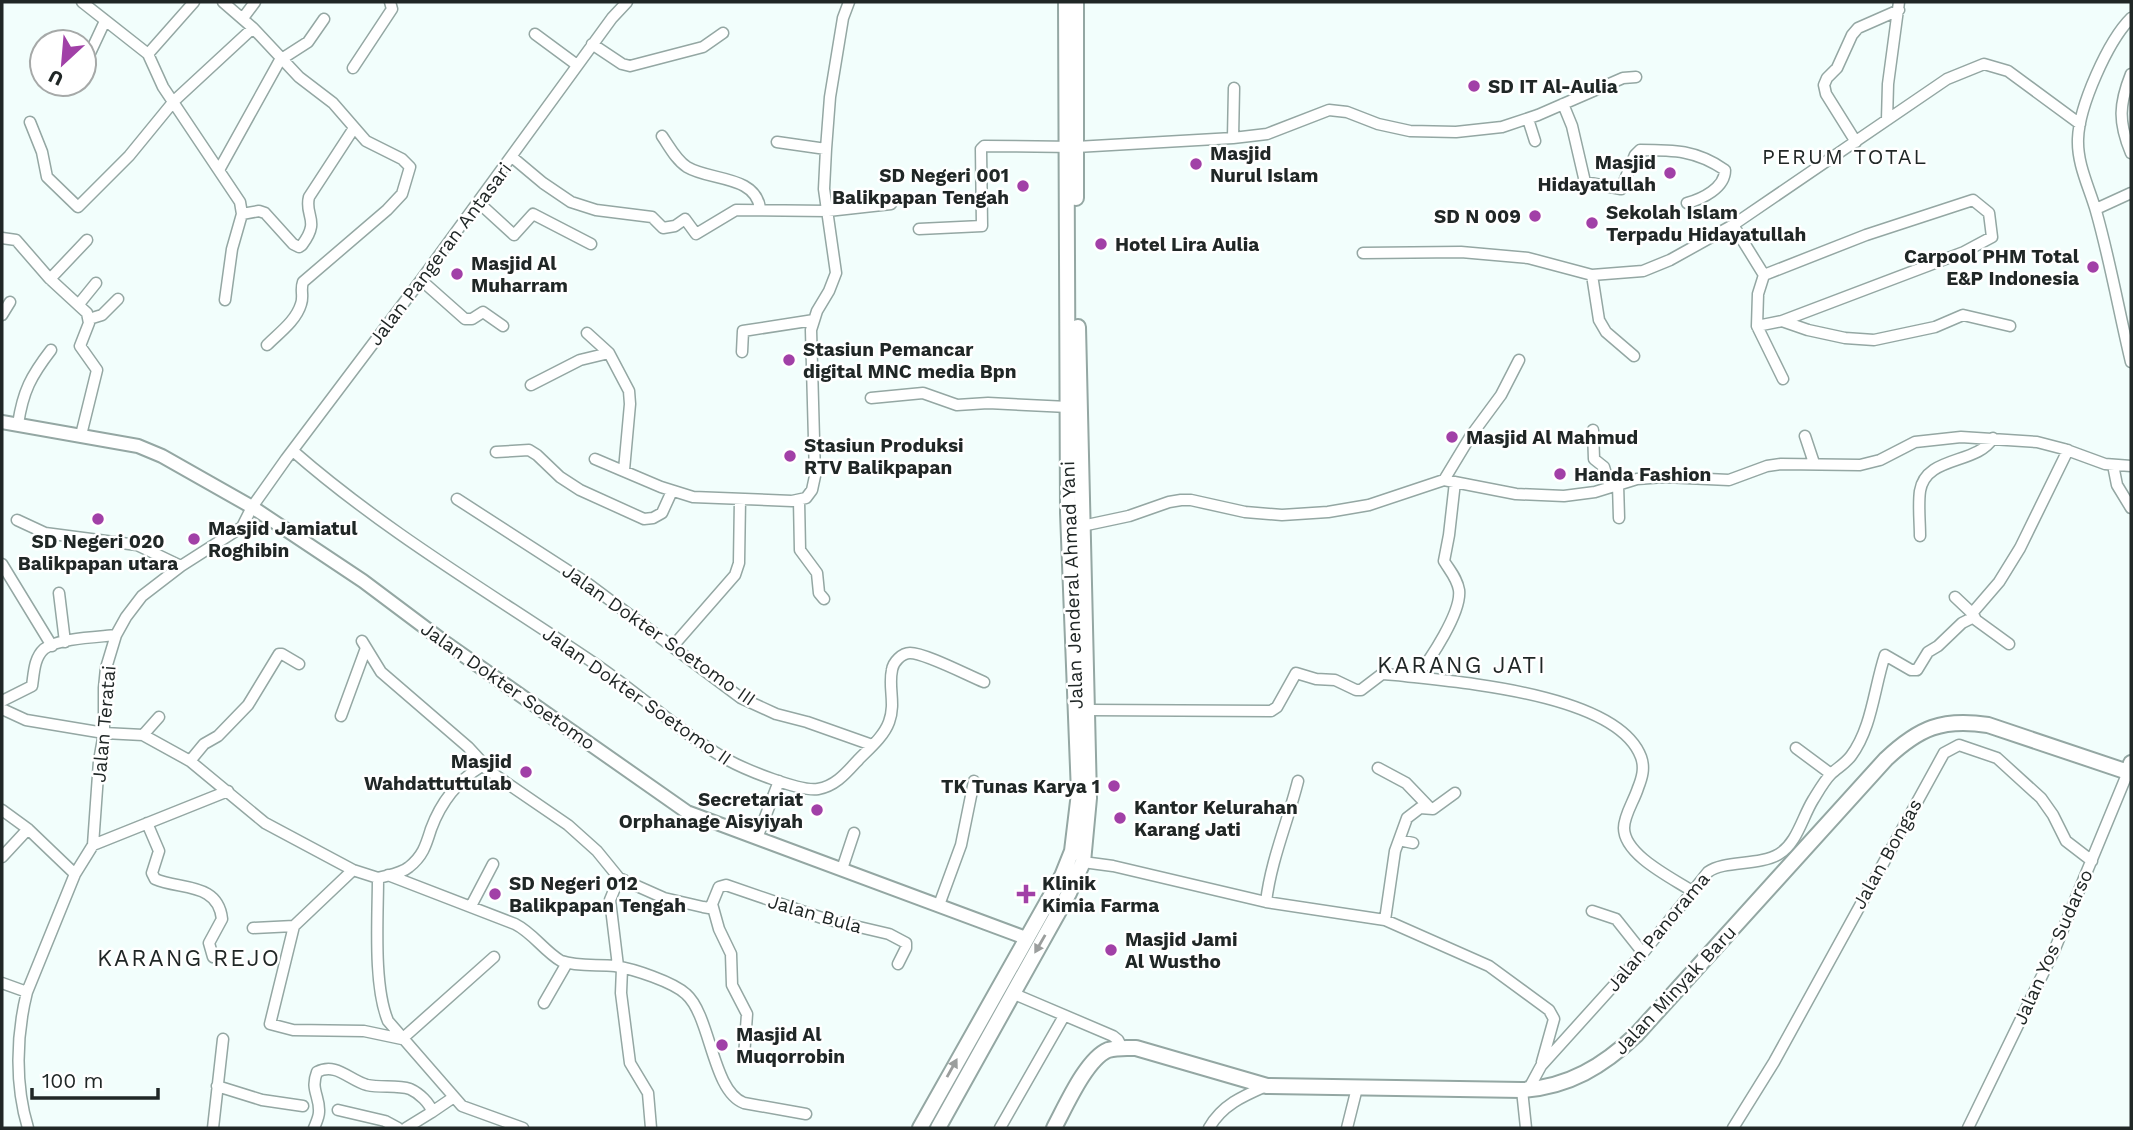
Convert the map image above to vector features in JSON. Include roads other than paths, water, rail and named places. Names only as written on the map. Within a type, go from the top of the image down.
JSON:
[{"type":"main road","name":"Jalan Jenderal Ahmad Yani","points":[[938,1128],[1069,893],[1083,862],[1089,799],[1088,710],[1066,2]]},
{"type":"main road","name":"Jalan Jenderal Ahmad Yani","points":[[920,1128],[1062,876],[1072,851],[1079,793],[1068,513],[1071,147],[1076,2]]},
{"type":"main road","name":"Jalan Minyak Baru","points":[[1104,1053],[1122,1048],[1136,1048],[1267,1086],[1525,1090],[1562,1082],[1600,1066],[1622,1048],[1886,759],[1917,734],[1934,726],[1951,723],[1988,725],[2129,768]]},
{"type":"main road","name":"Jalan Minyak Baru","points":[[1104,1053],[1142,1050]]},
{"type":"main road","points":[[1054,1128],[1090,1065],[1104,1053]]},
{"type":"street","points":[[82,2],[148,54],[163,87],[240,202],[242,214],[232,249],[225,300]]},
{"type":"street","points":[[148,54],[194,2]]},
{"type":"street","points":[[223,2],[243,18],[299,77],[333,103],[366,141],[402,159],[410,167],[402,194],[303,282],[300,289],[301,303],[296,314],[267,345]]},
{"type":"street","points":[[243,18],[256,2]]},
{"type":"street","points":[[353,68],[392,9],[390,2]]},
{"type":"street","name":"Jalan Pangeran Antasari","points":[[252,507],[512,157],[592,44],[627,2]]},
{"type":"street","points":[[595,459],[693,497],[799,500],[806,498],[812,490],[815,476],[811,330],[836,273],[824,189],[830,97],[849,2]]},
{"type":"street","points":[[1887,120],[1888,84],[1899,6]]},
{"type":"street","points":[[1856,142],[1826,94],[1824,85],[1837,68],[1858,28],[1899,6]]},
{"type":"street","points":[[2131,18],[2116,35],[2093,86],[2080,124],[2078,146],[2082,171],[2096,209],[2131,362]]},
{"type":"street","points":[[219,170],[283,58],[308,42],[324,19]]},
{"type":"street","points":[[98,36],[105,21]]},
{"type":"street","points":[[30,122],[42,152],[47,177],[78,207],[129,156],[174,101],[253,28]]},
{"type":"street","points":[[592,44],[622,64],[630,66],[703,47],[723,33]]},
{"type":"street","points":[[535,34],[577,65]]},
{"type":"street","points":[[1363,253],[1461,252],[1528,258],[1591,275],[1643,271],[1733,225],[1947,79],[1984,64],[2008,71],[2080,124]]},
{"type":"street","points":[[2131,74],[2123,94],[2120,112],[2131,153]]},
{"type":"street","points":[[919,229],[982,226],[981,149],[984,146],[1071,147],[1233,138],[1267,134],[1329,110],[1347,112],[1378,124],[1410,131],[1456,132],[1502,127],[1623,78],[1636,77]]},
{"type":"street","points":[[1233,138],[1234,88]]},
{"type":"street","points":[[1563,104],[1585,182],[1621,189],[1635,155],[1640,150],[1678,150],[1709,160],[1725,170],[1724,180],[1717,187],[1699,200],[1687,203]]},
{"type":"street","points":[[1528,118],[1535,141]]},
{"type":"street","points":[[242,214],[259,211],[265,213],[290,241],[296,246],[302,245],[312,225],[307,202],[309,197],[354,128]]},
{"type":"street","points":[[662,136],[686,166],[732,181],[753,192],[760,208]]},
{"type":"street","points":[[777,142],[826,149]]},
{"type":"street","points":[[512,157],[548,188],[571,202],[596,210],[652,217],[663,228],[676,226],[685,219],[696,234],[736,210],[760,208],[828,211],[891,204]]},
{"type":"street","points":[[2096,209],[2131,193]]},
{"type":"street","points":[[1757,326],[1782,321],[1964,252],[1992,237],[1989,213],[1973,200],[1866,235],[1764,275]]},
{"type":"street","points":[[478,202],[514,235],[533,214],[591,244]]},
{"type":"street","points":[[1733,225],[1764,275],[1758,294],[1757,326],[1783,379]]},
{"type":"street","points":[[2,238],[16,240],[50,279],[79,304],[89,319]]},
{"type":"street","points":[[50,279],[86,240]]},
{"type":"street","points":[[1591,275],[1599,320],[1606,332],[1634,356]]},
{"type":"street","points":[[421,280],[465,319],[472,320],[484,313],[503,326]]},
{"type":"street","points":[[79,304],[96,283]]},
{"type":"street","points":[[89,319],[102,315],[118,299]]},
{"type":"street","points":[[2,315],[10,302]]},
{"type":"street","points":[[1782,321],[1844,338],[1874,340],[1935,327],[1963,315],[2010,326]]},
{"type":"street","points":[[81,435],[97,370],[80,346],[89,319]]},
{"type":"street","points":[[743,352],[743,331],[814,320]]},
{"type":"street","points":[[587,334],[609,353],[629,391],[624,470]]},
{"type":"street","points":[[18,424],[29,382],[51,350]]},
{"type":"street","points":[[531,385],[580,360],[609,353]]},
{"type":"street","points":[[1416,677],[1444,636],[1460,594],[1456,578],[1444,561],[1449,535],[1449,481],[1469,437],[1501,396],[1518,360]]},
{"type":"street","points":[[872,398],[923,393],[957,405],[988,403],[1068,407]]},
{"type":"street","name":"Jalan Dokter Soetomo","points":[[2,422],[138,446],[162,456],[252,507],[363,581],[443,641],[687,811],[1026,937]]},
{"type":"street","points":[[1593,430],[1594,459],[1604,467],[1614,485],[1619,518]]},
{"type":"street","points":[[1805,436],[1814,463]]},
{"type":"street","points":[[1082,526],[1129,516],[1181,500],[1272,514],[1328,512],[1369,505],[1449,481],[1516,494],[1542,496],[1580,495],[1637,479],[1664,477],[1729,480],[1767,466],[1814,463],[1860,465],[1880,460],[1915,442],[1961,437],[2037,442],[2068,450],[2094,461],[2131,466]]},
{"type":"street","points":[[1920,536],[1920,490],[1925,480],[1938,467],[1983,451],[1993,438]]},
{"type":"street","points":[[496,452],[529,450],[580,490],[644,519],[662,513],[672,491]]},
{"type":"street","name":"Jalan Panorama","points":[[1525,1090],[1541,1066],[1643,953],[1692,891],[1715,867],[1775,857],[1786,849],[1831,774],[1851,757],[1859,743],[1885,655],[1911,670],[1917,670],[1928,652],[1973,616],[2020,548],[2068,450]]},
{"type":"street","name":"Jalan Dokter Soetomo II","points":[[293,451],[350,499],[488,595],[605,671],[724,758],[779,780],[811,790],[830,785],[846,773],[886,730],[893,706],[891,673],[895,662],[902,656],[909,653],[922,656],[984,682]]},
{"type":"street","points":[[2113,465],[2117,485],[2131,508]]},
{"type":"street","name":"Jalan Dokter Soetomo III","points":[[457,499],[587,583],[741,698],[775,714],[807,722],[872,745]]},
{"type":"street","points":[[673,646],[735,575],[739,563],[740,499]]},
{"type":"street","points":[[799,500],[800,550],[817,573],[819,593],[824,599]]},
{"type":"street","name":"Jalan Teratai","points":[[27,992],[75,874],[93,845],[99,761],[104,733],[106,668],[116,635],[142,596],[181,566],[242,527],[252,507]]},
{"type":"street","points":[[16,520],[44,533],[137,545],[181,566]]},
{"type":"street","points":[[2,564],[52,646]]},
{"type":"street","points":[[59,593],[65,642]]},
{"type":"street","points":[[1955,597],[1973,616],[2009,644]]},
{"type":"street","points":[[2,701],[32,686],[36,662],[44,649],[65,642],[116,635]]},
{"type":"street","points":[[341,716],[364,645],[381,672],[468,747],[482,766],[568,825],[597,851],[619,878],[664,898],[709,908],[712,904],[719,929],[731,954],[732,983],[747,1014],[744,1057]]},
{"type":"street","points":[[190,761],[204,744],[218,736],[248,705],[279,654],[299,664]]},
{"type":"street","points":[[1088,710],[1271,711],[1277,707],[1296,673],[1316,679],[1335,680],[1356,690],[1361,690],[1382,674],[1525,692],[1565,703],[1620,729],[1639,753],[1643,768],[1642,779],[1624,827],[1628,844],[1638,854],[1692,891]]},
{"type":"street","points":[[2,709],[26,720],[104,733],[143,736],[190,761],[265,823],[353,870],[383,876],[471,906],[522,927],[553,957],[567,963],[620,967],[671,985],[690,998],[723,1080],[739,1101],[806,1114]]},
{"type":"street","points":[[143,736],[159,717]]},
{"type":"street","name":"Jalan Bongas","points":[[1733,1128],[1774,1062],[1944,753],[1959,746],[1997,758],[2041,798],[2066,841],[2092,861]]},
{"type":"street","points":[[1796,748],[1831,774]]},
{"type":"street","points":[[383,876],[409,867],[420,856],[427,847],[441,806],[466,776],[482,766]]},
{"type":"street","points":[[1378,768],[1406,783],[1429,807]]},
{"type":"street","name":"Jalan Yos Sudarso","points":[[1968,1128],[2052,955],[2129,768]]},
{"type":"street","points":[[757,838],[779,780]]},
{"type":"street","points":[[939,905],[961,845],[974,780]]},
{"type":"street","points":[[1266,902],[1276,853],[1293,807],[1298,781]]},
{"type":"street","points":[[93,845],[228,791]]},
{"type":"street","points":[[1385,920],[1394,858],[1407,818],[1420,808],[1433,808],[1455,793]]},
{"type":"street","points":[[2,810],[28,829],[75,874]]},
{"type":"street","points":[[147,823],[159,851],[152,873],[155,880],[200,889],[214,899],[220,908],[222,919],[209,943],[213,957]]},
{"type":"street","points":[[2,857],[28,829]]},
{"type":"street","points":[[842,869],[855,833]]},
{"type":"street","points":[[1399,840],[1413,844]]},
{"type":"street","points":[[1083,862],[1113,866],[1266,902],[1385,920],[1489,966],[1549,1010],[1554,1019],[1541,1066]]},
{"type":"street","points":[[471,906],[494,864]]},
{"type":"street","points":[[353,870],[294,926],[270,1024],[293,1030],[364,1031],[402,1039]]},
{"type":"street","points":[[383,876],[378,946],[383,1009],[393,1029],[468,1110],[517,1127]]},
{"type":"street","points":[[619,878],[610,900],[621,993],[630,1063],[648,1093],[651,1128]]},
{"type":"street","name":"Jalan Bula","points":[[712,904],[719,887],[726,886],[825,919],[889,934],[906,943],[898,964]]},
{"type":"street","points":[[1592,911],[1616,919],[1643,953]]},
{"type":"street","points":[[253,928],[294,926]]},
{"type":"street","points":[[402,1039],[494,957]]},
{"type":"street","points":[[544,1003],[567,963]]},
{"type":"street","points":[[2,983],[27,992],[21,1019],[19,1073],[21,1101],[28,1128]]},
{"type":"street","points":[[1012,993],[1113,1037],[1122,1048]]},
{"type":"street","points":[[1000,1128],[1064,1016]]},
{"type":"street","points":[[213,1128],[223,1039]]},
{"type":"street","points":[[314,1128],[319,1110],[313,1090],[314,1080],[317,1072],[323,1069],[334,1069],[370,1086],[409,1089],[428,1103],[432,1112]]},
{"type":"street","points":[[217,1086],[262,1100],[303,1106]]},
{"type":"street","points":[[1209,1128],[1225,1108],[1239,1097],[1267,1086]]},
{"type":"street","points":[[1347,1128],[1357,1088]]},
{"type":"street","points":[[1525,1090],[1526,1128]]},
{"type":"street","points":[[406,1128],[454,1097]]},
{"type":"street","points":[[338,1110],[373,1124],[386,1121],[398,1128]]},
{"type":"place","name":"SD IT Al-Aulia","points":[[1474,86]]},
{"type":"place","name":"Masjid Nurul Islam","points":[[1196,164]]},
{"type":"place","name":"Masjid Hidayatullah","points":[[1670,173]]},
{"type":"place","name":"SD Negeri 001 Balikpapan Tengah","points":[[1023,186]]},
{"type":"place","name":"SD N 009","points":[[1535,216]]},
{"type":"place","name":"Sekolah Islam Terpadu Hidayatullah","points":[[1592,223]]},
{"type":"place","name":"Hotel Lira Aulia","points":[[1101,244]]},
{"type":"place","name":"Carpool PHM Total E&P Indonesia","points":[[2093,267]]},
{"type":"place","name":"Masjid Al Muharram","points":[[457,274]]},
{"type":"place","name":"Stasiun Pemancar digital MNC media Bpn","points":[[789,360]]},
{"type":"place","name":"Masjid Al Mahmud","points":[[1452,437]]},
{"type":"place","name":"Stasiun Produksi RTV Balikpapan","points":[[790,456]]},
{"type":"place","name":"Handa Fashion","points":[[1560,474]]},
{"type":"place","name":"SD Negeri 020 Balikpapan utara","points":[[98,519]]},
{"type":"place","name":"Masjid Jamiatul Roghibin","points":[[194,539]]},
{"type":"place","name":"Masjid Wahdattuttulab","points":[[526,772]]},
{"type":"place","name":"TK Tunas Karya 1","points":[[1114,786]]},
{"type":"place","name":"Secretariat Orphanage Aisyiyah","points":[[817,810]]},
{"type":"place","name":"Kantor Kelurahan Karang Jati","points":[[1120,818]]},
{"type":"place","name":"SD Negeri 012 Balikpapan Tengah","points":[[495,894]]},
{"type":"place","name":"Klinik Kimia Farma","points":[[1026,894]]},
{"type":"place","name":"Masjid Jami Al Wustho","points":[[1111,950]]},
{"type":"place","name":"Masjid Al Muqorrobin","points":[[722,1045]]},
{"type":"district","name":"PERUM TOTAL","points":[[1845,156]]},
{"type":"district","name":"KARANG JATI","points":[[1462,665]]},
{"type":"district","name":"KARANG REJO","points":[[189,958]]}]
